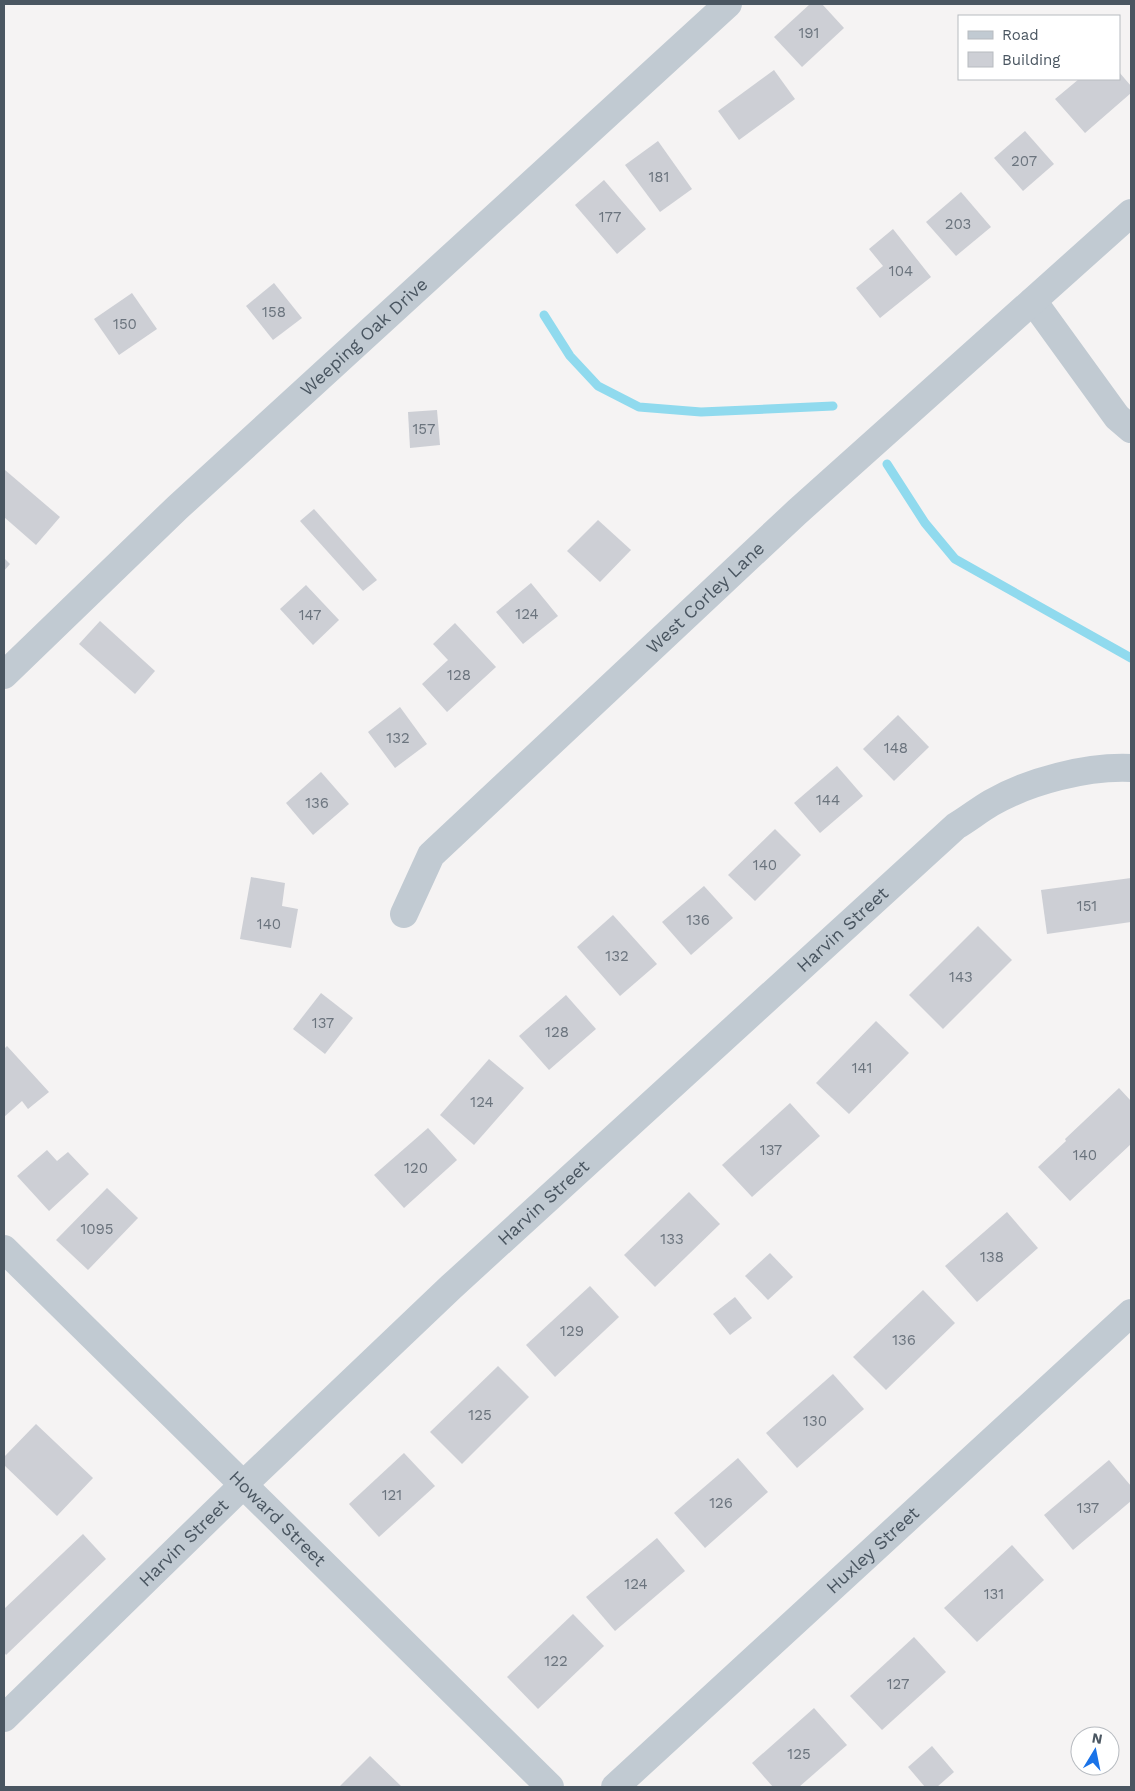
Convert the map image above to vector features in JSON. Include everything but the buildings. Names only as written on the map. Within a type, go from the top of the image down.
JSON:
[{"type":"street","name":"Weeping Oak Drive","points":[[4,675],[178,507],[728,4]]},
{"type":"street","name":"West Corley Lane","points":[[404,914],[431,855],[797,512],[1131,213]]},
{"type":"street","points":[[1033,301],[1117,417],[1131,429]]},
{"type":"street","name":"Harvin Street","points":[[4,1718],[451,1287],[956,826],[993,802],[1034,784],[1076,772],[1131,768]]},
{"type":"street","name":"Howard Street","points":[[4,1249],[550,1787]]},
{"type":"street","name":"Huxley Street","points":[[615,1787],[1131,1313]]},
{"type":"waterway","points":[[544,315],[570,356],[598,386],[639,407],[701,412],[833,406]]},
{"type":"waterway","points":[[887,464],[925,523],[955,559],[1131,658]]}]
